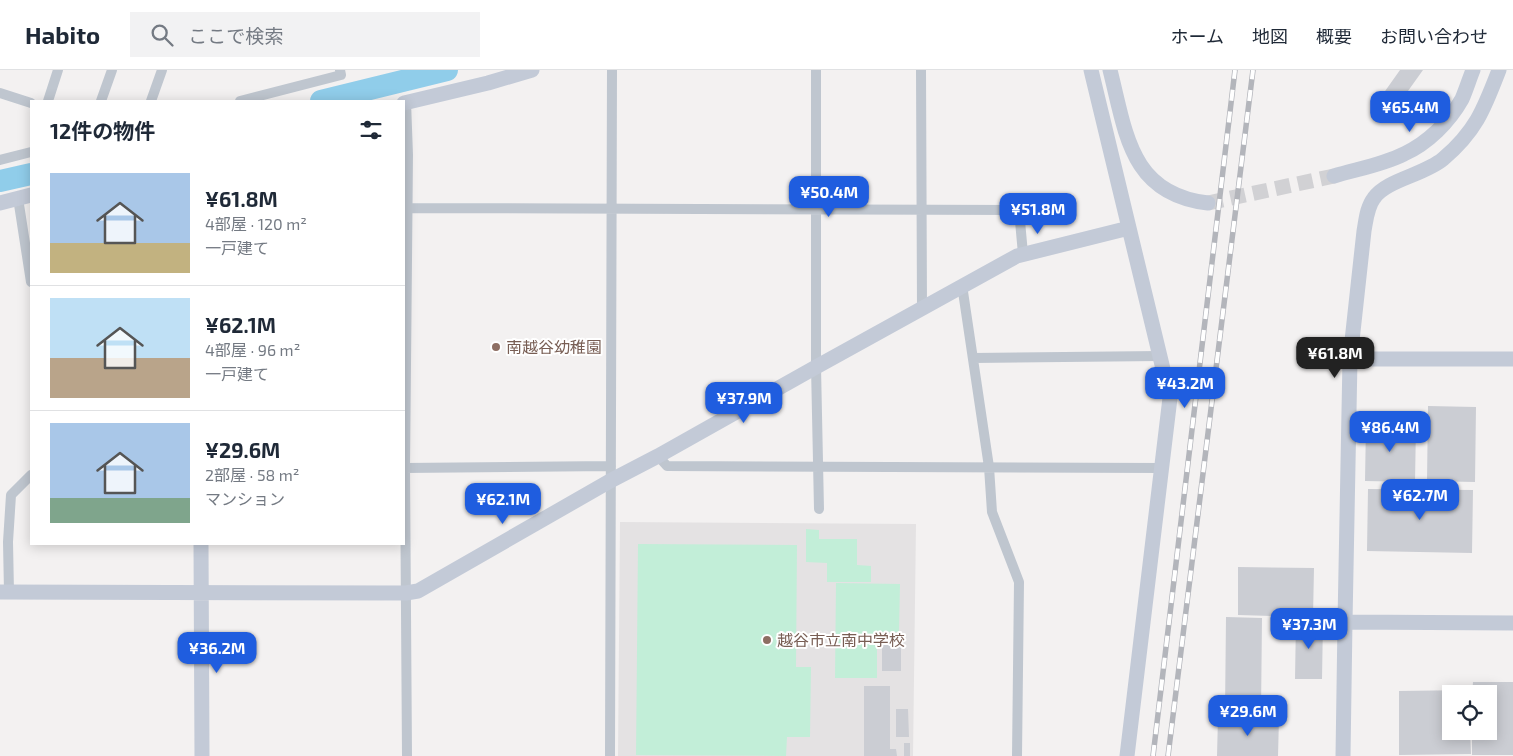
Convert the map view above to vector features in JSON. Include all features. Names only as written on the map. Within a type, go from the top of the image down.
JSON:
[{"type":"street","points":[[48,100],[58,70]]},
{"type":"street","points":[[101,100],[112,70]]},
{"type":"street","points":[[151,100],[162,70]]},
{"type":"street","points":[[244,100],[341,75],[340,70]]},
{"type":"street","points":[[405,338],[405,102],[488,83],[532,70]]},
{"type":"street","points":[[610,756],[612,70]]},
{"type":"street","points":[[816,70],[816,367],[819,509]]},
{"type":"street","points":[[921,70],[922,308]]},
{"type":"street","points":[[1091,70],[1170,398],[1127,756]]},
{"type":"street","points":[[1110,70],[1130,147],[1140,167],[1154,181],[1181,198],[1208,203]]},
{"type":"street","points":[[1334,176],[1383,162],[1404,154],[1424,142],[1452,115],[1462,98],[1473,70]]},
{"type":"street","points":[[1344,756],[1344,622],[1350,359],[1364,231],[1368,212],[1373,199],[1379,191],[1428,170],[1457,147],[1470,133],[1485,108],[1500,70]]},
{"type":"street","points":[[0,93],[30,103]]},
{"type":"street","points":[[0,160],[30,152]]},
{"type":"street","points":[[0,203],[25,196],[30,268]]},
{"type":"street","points":[[406,208],[1019,210],[1023,254]]},
{"type":"street","points":[[30,476],[5,496],[8,542],[4,592],[406,593],[418,591],[611,473],[658,456],[1017,256],[1129,228]]},
{"type":"street","points":[[962,285],[989,467],[992,512],[1019,582],[1017,756]]},
{"type":"street","points":[[973,358],[1160,356]]},
{"type":"street","points":[[1350,359],[1513,359]]},
{"type":"street","points":[[658,456],[668,466],[1162,468]]},
{"type":"street","points":[[405,468],[611,473]]},
{"type":"street","points":[[405,530],[407,756]]},
{"type":"street","points":[[201,545],[202,756]]},
{"type":"street","points":[[1344,622],[1513,623]]},
{"type":"shaded area","name":"越谷市立南中学校","points":[[620,522],[916,524],[913,756],[618,756]]},
{"type":"green space","points":[[806,529],[819,530],[819,539],[857,539],[857,565],[871,566],[871,582],[827,582],[827,563],[806,562]]},
{"type":"green space","points":[[638,544],[797,545],[796,667],[811,667],[810,737],[787,737],[786,756],[636,755]]},
{"type":"green space","points":[[836,583],[900,584],[899,632],[877,632],[877,678],[835,678]]},
{"type":"building","points":[[1400,70],[1423,70],[1393,112],[1378,101]]},
{"type":"building","points":[[1428,406],[1476,407],[1475,482],[1427,481]]},
{"type":"building","points":[[1366,424],[1416,425],[1415,482],[1365,481]]},
{"type":"building","points":[[1368,489],[1473,490],[1472,553],[1367,551]]},
{"type":"building","points":[[1238,567],[1314,568],[1313,617],[1238,615]]},
{"type":"building","points":[[1226,617],[1262,618],[1261,712],[1225,711]]},
{"type":"building","points":[[1296,620],[1323,621],[1322,679],[1295,679]]},
{"type":"building","points":[[882,639],[901,639],[901,671],[882,671]]},
{"type":"building","points":[[1473,682],[1513,682],[1513,755],[1472,755],[1472,740],[1497,740],[1497,685],[1473,685]]},
{"type":"building","points":[[864,686],[890,686],[890,749],[896,749],[897,756],[864,756]]},
{"type":"building","points":[[1442,690],[1442,740],[1470,740],[1471,754],[1399,755],[1399,691]]},
{"type":"building","points":[[896,709],[908,709],[909,737],[896,737]]},
{"type":"building","points":[[1218,717],[1279,718],[1278,756],[1217,756]]},
{"type":"building","points":[[904,743],[910,743],[910,756],[904,756]]},
{"type":"waterway","points":[[325,100],[447,70]]},
{"type":"waterway","points":[[0,181],[30,174]]},
{"type":"tunnel","points":[[1208,203],[1334,176]]},
{"type":"railway","points":[[1153,756],[1235,70]]},
{"type":"railway","points":[[1168,756],[1253,70]]},
{"type":"place","name":"南越谷幼稚園","points":[[496,347]]},
{"type":"place","name":"越谷市立南中学校","points":[[767,640]]}]
